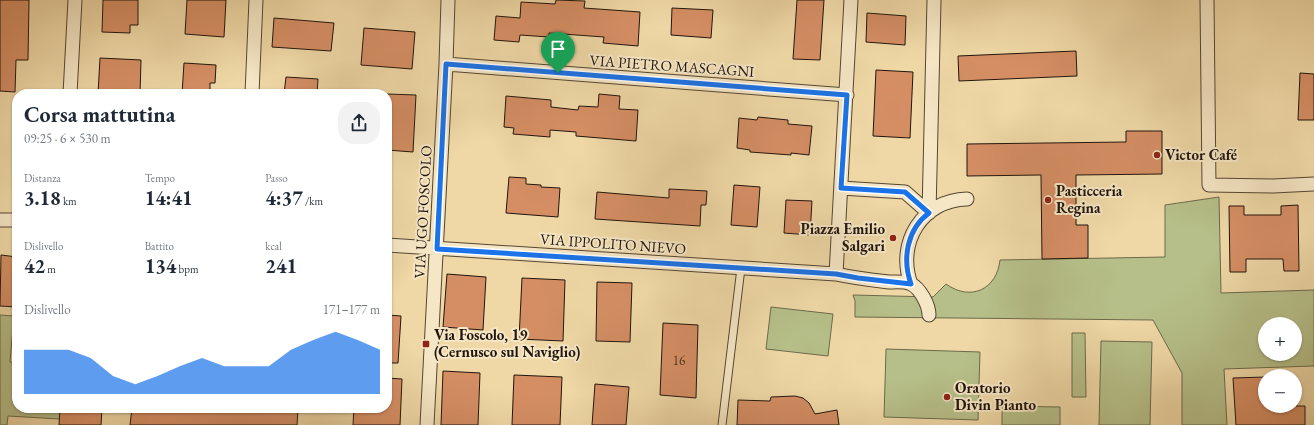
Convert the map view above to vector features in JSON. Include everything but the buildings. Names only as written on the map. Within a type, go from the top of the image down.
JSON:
[{"type":"street","points":[[70,89],[75,0]]},
{"type":"street","points":[[252,89],[256,0]]},
{"type":"street","name":"VIA UGO FOSCOLO","points":[[427,425],[437,249],[448,0]]},
{"type":"street","points":[[851,0],[836,274],[911,284]]},
{"type":"street","points":[[929,213],[934,0]]},
{"type":"street","points":[[1207,0],[1209,185],[1273,186],[1314,184]]},
{"type":"street","name":"VIA PIETRO MASCAGNI","points":[[446,64],[847,95]]},
{"type":"street","points":[[841,188],[905,192],[929,213]]},
{"type":"street","points":[[929,315],[927,303],[911,284],[906,262],[908,246],[920,221],[929,213],[939,206],[949,202],[967,199]]},
{"type":"street","points":[[0,220],[12,220]]},
{"type":"street","name":"VIA IPPOLITO NIEVO","points":[[392,245],[836,274]]},
{"type":"lane","points":[[722,425],[741,268]]},
{"type":"green space","points":[[1219,197],[1221,293],[1314,290],[1314,366],[1224,369],[1227,425],[1182,425],[1182,373],[1153,320],[855,317],[855,301],[853,295],[933,297],[946,284],[965,292],[973,292],[981,290],[994,279],[1000,260],[1165,257],[1165,205]]},
{"type":"green space","points":[[771,307],[833,314],[828,356],[766,349]]},
{"type":"green space","points":[[0,315],[12,316],[10,362],[12,362],[12,413],[61,413],[60,419],[8,416],[7,425],[0,425]]},
{"type":"green space","points":[[1072,333],[1085,333],[1086,397],[1072,397]]},
{"type":"green space","points":[[1101,341],[1152,342],[1150,425],[1099,425]]},
{"type":"green space","points":[[886,349],[980,352],[978,420],[884,417]]},
{"type":"green space","points":[[1002,406],[1060,407],[1060,425],[1002,425]]},
{"type":"place","name":"Victor Café","points":[[1157,155]]},
{"type":"place","name":"Pasticceria Regina","points":[[1048,200]]},
{"type":"place","name":"Piazza Emilio Salgari","points":[[893,238]]},
{"type":"place","name":"Via Foscolo, 19 (Cernusco sul Naviglio)","points":[[426,344]]},
{"type":"place","name":"Oratorio Divin Pianto","points":[[947,397]]},
{"type":"route","points":[[446,64],[558,73],[847,95],[841,188],[905,192],[929,213],[920,221],[908,246],[906,262],[911,284],[836,274],[437,249],[446,64]]}]
